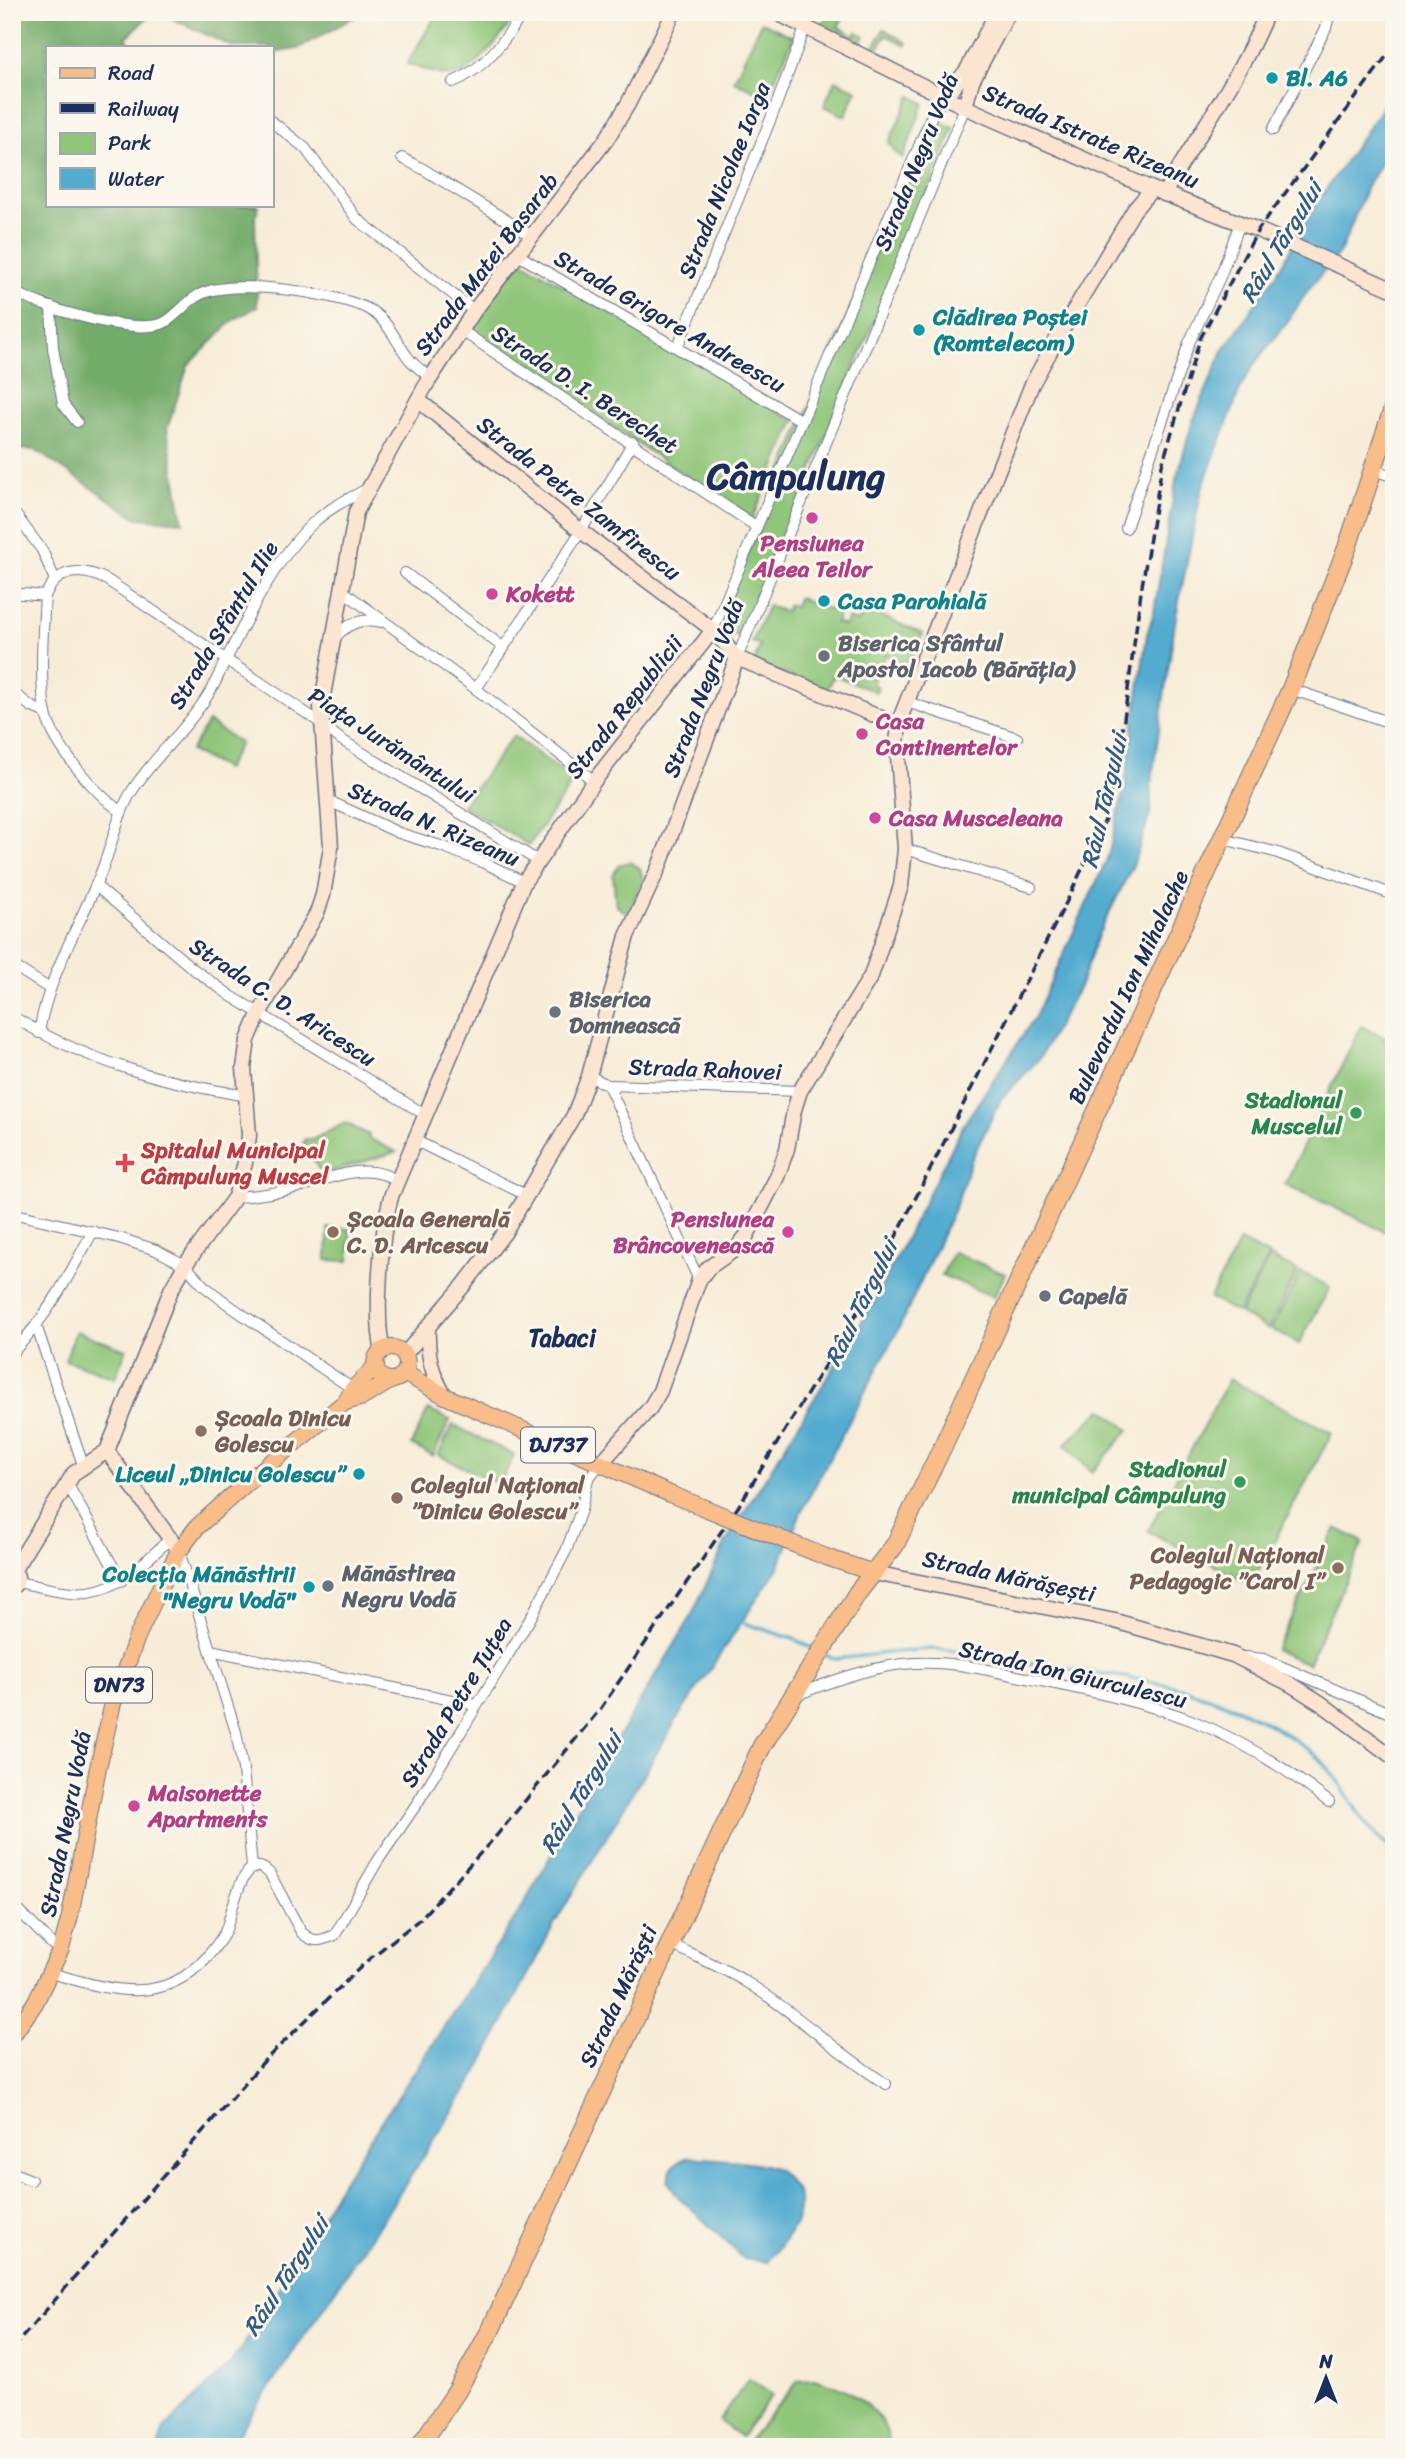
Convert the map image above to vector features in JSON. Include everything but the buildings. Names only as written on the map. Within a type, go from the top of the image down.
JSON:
[{"type":"highway","name":"Bulevardul Ion Mihalache","points":[[874,1573],[895,1545],[937,1458],[1292,689],[1342,561],[1394,407]]},
{"type":"highway","name":"Strada Mărăști","points":[[419,2447],[457,2391],[491,2329],[757,1756],[814,1660],[858,1592],[874,1573]]},
{"type":"main road","name":"Strada Matei Basarab","points":[[107,1451],[161,1310],[185,1265],[235,1197],[248,1146],[245,1053],[259,1014],[312,923],[323,895],[331,847],[321,707],[356,512],[430,377],[474,311],[607,140],[674,12]]},
{"type":"main road","name":"Strada Istrate Rizeanu","points":[[775,12],[965,107],[1394,290]]},
{"type":"main road","name":"Strada Negru Vodă","points":[[945,97],[967,70],[997,12]]},
{"type":"main road","name":"Strada Negru Vodă","points":[[965,107],[972,81],[1009,12]]},
{"type":"main road","points":[[600,1464],[650,1408],[660,1391],[699,1279],[708,1268],[737,1248],[747,1235],[783,1163],[800,1091],[871,976],[901,886],[905,849],[898,725],[1032,384],[1134,210],[1158,191],[1212,118],[1268,12]]},
{"type":"main road","name":"Strada Petre Zamfirescu","points":[[418,400],[581,531],[713,631],[737,658]]},
{"type":"main road","name":"Strada Republicii","points":[[383,1351],[379,1323],[384,1228],[396,1180],[474,1006],[524,882],[594,782],[713,631]]},
{"type":"main road","name":"Strada Negru Vodă","points":[[404,1356],[486,1258],[528,1196],[581,1100],[627,936],[659,867],[737,658]]},
{"type":"main road","points":[[737,658],[898,725]]},
{"type":"main road","points":[[428,1327],[429,1362],[445,1396]]},
{"type":"main road","points":[[383,1351],[392,1349],[404,1356],[407,1363],[398,1377]]},
{"type":"main road","name":"DN73","points":[[376,1366],[377,1357],[383,1351]]},
{"type":"main road","name":"Strada Negru Vodă","points":[[12,2036],[35,2003],[61,1949],[113,1703],[175,1544],[349,1396],[376,1366]]},
{"type":"main road","points":[[376,1366],[379,1375],[398,1377],[445,1396]]},
{"type":"main road","name":"Strada Negru Vodă","points":[[349,1396],[363,1397],[398,1377]]},
{"type":"main road","name":"DJ737","points":[[445,1396],[670,1494],[826,1557],[874,1573]]},
{"type":"main road","points":[[14,1578],[67,1483],[83,1465],[107,1451],[175,1544]]},
{"type":"main road","name":"Strada Mărășești","points":[[874,1573],[1115,1621],[1233,1655],[1293,1685],[1394,1758]]},
{"type":"street","points":[[453,82],[466,77],[478,67],[505,38],[523,12]]},
{"type":"street","name":"Strada Nicolae Iorga","points":[[678,346],[772,116],[805,28],[808,12]]},
{"type":"street","points":[[1273,130],[1326,28],[1330,12]]},
{"type":"street","name":"Strada Republicii","points":[[713,631],[933,113],[945,97]]},
{"type":"street","name":"Strada Negru Vodă","points":[[737,658],[965,107]]},
{"type":"street","points":[[273,123],[305,148],[357,219],[474,311]]},
{"type":"street","points":[[402,158],[532,236]]},
{"type":"street","points":[[1126,528],[1189,343],[1220,277],[1240,223]]},
{"type":"street","name":"Strada Grigore Andreescu","points":[[518,255],[678,346],[802,421]]},
{"type":"street","points":[[12,290],[23,298],[78,316],[140,326],[164,323],[197,296],[227,286],[307,292],[349,302],[376,314],[388,326],[415,366],[430,377]]},
{"type":"street","points":[[51,307],[53,348],[63,404],[77,422]]},
{"type":"street","name":"Strada D. I. Berechet","points":[[462,331],[633,442],[757,527]]},
{"type":"street","points":[[476,689],[581,531],[633,442]]},
{"type":"street","points":[[1373,469],[1394,477]]},
{"type":"street","name":"Strada Sfântul Ilie","points":[[39,1033],[50,989],[109,853],[120,811],[146,772],[190,722],[209,694],[277,568],[295,542],[332,508],[367,489]]},
{"type":"street","points":[[12,510],[42,550],[55,580],[45,596],[46,713],[54,734],[92,787],[120,811]]},
{"type":"street","name":"Piața Jurământului","points":[[55,580],[73,572],[94,573],[226,659],[384,768],[538,861]]},
{"type":"street","points":[[405,573],[504,648]]},
{"type":"street","points":[[343,591],[476,689],[594,782]]},
{"type":"street","points":[[12,593],[45,596]]},
{"type":"street","points":[[333,640],[340,632],[357,622],[372,620],[388,624]]},
{"type":"street","points":[[1292,689],[1394,724]]},
{"type":"street","points":[[12,692],[32,707],[46,713]]},
{"type":"street","points":[[907,702],[1017,738]]},
{"type":"street","name":"Strada N. Rizeanu","points":[[329,801],[399,833],[455,851],[524,882]]},
{"type":"street","points":[[1223,839],[1275,852],[1394,895]]},
{"type":"street","points":[[905,849],[1031,887]]},
{"type":"street","name":"Strada C. D. Aricescu","points":[[96,886],[192,968],[259,1014],[424,1114]]},
{"type":"street","points":[[12,965],[50,989]]},
{"type":"street","points":[[12,1016],[39,1033],[150,1077],[248,1096]]},
{"type":"street","points":[[589,1076],[608,1085],[699,1279]]},
{"type":"street","name":"Strada Rahovei","points":[[608,1085],[800,1091]]},
{"type":"street","points":[[414,1140],[528,1196]]},
{"type":"street","points":[[235,1197],[251,1197],[295,1188],[362,1171],[380,1172],[396,1180]]},
{"type":"street","points":[[12,1213],[93,1231],[156,1250],[185,1265],[204,1286],[349,1396]]},
{"type":"street","points":[[12,1353],[37,1328],[93,1231]]},
{"type":"street","points":[[37,1328],[83,1465]]},
{"type":"street","name":"Strada Petre Țuțea","points":[[256,1867],[270,1874],[301,1932],[317,1942],[335,1935],[377,1862],[418,1802],[530,1619],[566,1551],[581,1510],[588,1479],[600,1464]]},
{"type":"street","points":[[67,1483],[121,1581]]},
{"type":"street","points":[[14,1578],[71,1592],[93,1592],[121,1581],[175,1544],[236,1731],[256,1867],[239,1887],[225,1930],[217,1945],[183,1978],[165,1988],[152,1991],[129,1990],[51,1973]]},
{"type":"street","points":[[210,1650],[476,1705]]},
{"type":"street","points":[[1233,1655],[1264,1660],[1394,1715]]},
{"type":"street","name":"Strada Ion Giurculescu","points":[[792,1698],[878,1668],[916,1663],[968,1666],[1061,1686],[1190,1720],[1276,1764],[1329,1802]]},
{"type":"street","points":[[12,1905],[53,1945],[61,1949]]},
{"type":"street","points":[[669,1944],[745,1981],[798,2018],[857,2066],[886,2084]]},
{"type":"street","points":[[12,2172],[31,2180]]},
{"type":"green space","points":[[12,12],[153,12],[126,38],[131,46],[46,46],[46,206],[259,206],[255,219],[257,307],[232,321],[188,366],[167,429],[183,522],[137,518],[35,450],[12,449]]},
{"type":"green space","points":[[158,12],[358,12],[358,15],[297,49],[273,53],[273,46],[231,46]]},
{"type":"green space","points":[[438,12],[508,12],[510,23],[475,64],[458,75],[450,76],[407,64]]},
{"type":"green space","points":[[832,12],[846,12],[838,27],[855,36],[857,32],[864,36],[858,46],[820,25]]},
{"type":"green space","points":[[761,22],[794,37],[767,96],[734,81]]},
{"type":"green space","points":[[884,29],[907,43],[906,46],[886,35],[877,50],[924,77],[922,81],[871,52]]},
{"type":"green space","points":[[835,80],[857,90],[845,116],[824,106]]},
{"type":"green space","points":[[911,96],[924,103],[903,158],[889,142]]},
{"type":"green space","points":[[931,118],[954,128],[742,639],[717,625]]},
{"type":"green space","points":[[520,260],[795,421],[752,519],[467,331]]},
{"type":"green space","points":[[798,598],[839,613],[836,623],[845,626],[848,619],[857,622],[862,619],[863,608],[923,634],[907,668],[900,665],[901,662],[885,655],[872,684],[878,687],[876,692],[834,675],[827,691],[754,662],[760,645],[752,642],[768,605],[785,612],[788,605],[795,607]]},
{"type":"green space","points":[[208,722],[240,743],[226,769],[190,751]]},
{"type":"green space","points":[[513,736],[574,780],[529,845],[462,806]]},
{"type":"green space","points":[[629,862],[640,868],[643,879],[631,910],[626,912],[616,906],[613,875],[619,865]]},
{"type":"green space","name":"Stadionul Muscelul","points":[[1361,1026],[1394,1042],[1392,1235],[1285,1184]]},
{"type":"green space","points":[[345,1123],[396,1152],[322,1174],[303,1144],[305,1139],[312,1140]]},
{"type":"green space","points":[[328,1228],[350,1229],[349,1261],[327,1260]]},
{"type":"green space","points":[[1240,1241],[1269,1256],[1238,1313],[1210,1298]]},
{"type":"green space","points":[[953,1252],[1005,1274],[994,1297],[942,1275]]},
{"type":"green space","points":[[1270,1257],[1298,1271],[1268,1329],[1240,1314]]},
{"type":"green space","points":[[1301,1272],[1330,1287],[1299,1344],[1271,1329]]},
{"type":"green space","points":[[76,1331],[126,1350],[115,1378],[65,1360]]},
{"type":"green space","name":"Stadionul municipal Câmpulung","points":[[1229,1379],[1332,1433],[1251,1585],[1148,1531]]},
{"type":"green space","points":[[1102,1409],[1129,1430],[1092,1472],[1065,1445]]},
{"type":"green space","points":[[428,1410],[450,1420],[433,1456],[411,1445]]},
{"type":"green space","points":[[453,1425],[514,1455],[500,1485],[438,1455]]},
{"type":"green space","points":[[1336,1528],[1363,1542],[1308,1664],[1275,1650]]},
{"type":"green space","points":[[749,2379],[772,2395],[741,2437],[719,2421]]},
{"type":"green space","points":[[815,2379],[842,2388],[874,2412],[886,2429],[887,2447],[743,2447],[799,2380]]},
{"type":"water","name":"Râul Târgului","points":[[1394,90],[1394,142],[1369,182],[1341,250],[1308,290],[1242,385],[1202,488],[1176,616],[1151,784],[1151,811],[1133,865],[1099,933],[1080,985],[1039,1059],[1001,1099],[972,1158],[957,1202],[903,1320],[801,1512],[779,1566],[679,1716],[553,1926],[476,2075],[381,2222],[229,2447],[158,2447],[164,2429],[228,2366],[254,2330],[335,2193],[522,1907],[603,1762],[690,1619],[726,1542],[872,1305],[964,1124],[1035,1017],[1108,857],[1125,784],[1147,634],[1154,612],[1176,481],[1192,423],[1223,351],[1277,273],[1314,207]]},
{"type":"water","points":[[689,2157],[768,2166],[777,2169],[789,2181],[796,2191],[798,2213],[789,2234],[767,2262],[744,2259],[675,2193],[668,2181],[671,2172],[674,2165]]},
{"type":"waterway","points":[[738,1621],[794,1639],[816,1650]]},
{"type":"waterway","points":[[826,1655],[835,1659],[935,1649],[950,1650],[1140,1680],[1196,1693],[1255,1717],[1309,1750],[1322,1761],[1369,1828],[1394,1850]]},
{"type":"railway","points":[[12,2349],[265,2060],[368,1960],[420,1919],[497,1835],[601,1708],[738,1507],[858,1311],[1068,899],[1105,820],[1124,719],[1162,465],[1200,339],[1258,230],[1394,46]]},
{"type":"place","name":"Bl. A6","points":[[1272,78]]},
{"type":"place","name":"Clădirea Poștei (Romtelecom)","points":[[919,330]]},
{"type":"place","name":"Pensiunea Aleea Teilor","points":[[812,518]]},
{"type":"place","name":"Kokett","points":[[492,594]]},
{"type":"place","name":"Casa Parohială","points":[[824,601]]},
{"type":"place","name":"Biserica Sfântul Apostol Iacob (Bărăția)","points":[[824,656]]},
{"type":"place","name":"Casa Continentelor","points":[[862,734]]},
{"type":"place","name":"Casa Musceleana","points":[[875,818]]},
{"type":"place","name":"Biserica Domnească","points":[[555,1012]]},
{"type":"place","name":"Stadionul Muscelul","points":[[1356,1113]]},
{"type":"place","name":"Spitalul Municipal Câmpulung Muscel","points":[[125,1163]]},
{"type":"place","name":"Școala Generală C. D. Aricescu","points":[[333,1232]]},
{"type":"place","name":"Pensiunea Brâncovenească","points":[[788,1232]]},
{"type":"place","name":"Capelă","points":[[1045,1296]]},
{"type":"place","name":"Școala Dinicu Golescu","points":[[201,1431]]},
{"type":"place","name":"Liceul „Dinicu Golescu”","points":[[359,1474]]},
{"type":"place","name":"Stadionul municipal Câmpulung","points":[[1240,1482]]},
{"type":"place","name":"Colegiul Național ”Dinicu Golescu”","points":[[397,1498]]},
{"type":"place","name":"Colegiul Național Pedagogic ”Carol I”","points":[[1338,1568]]},
{"type":"place","name":"Mănăstirea Negru Vodă","points":[[328,1586]]},
{"type":"place","name":"Colecția Mănăstirii \"Negru Vodă\"","points":[[309,1587]]},
{"type":"place","name":"Maisonette Apartments","points":[[134,1806]]},
{"type":"district","name":"Câmpulung","points":[[796,476]]},
{"type":"district","name":"Tabaci","points":[[562,1338]]}]
